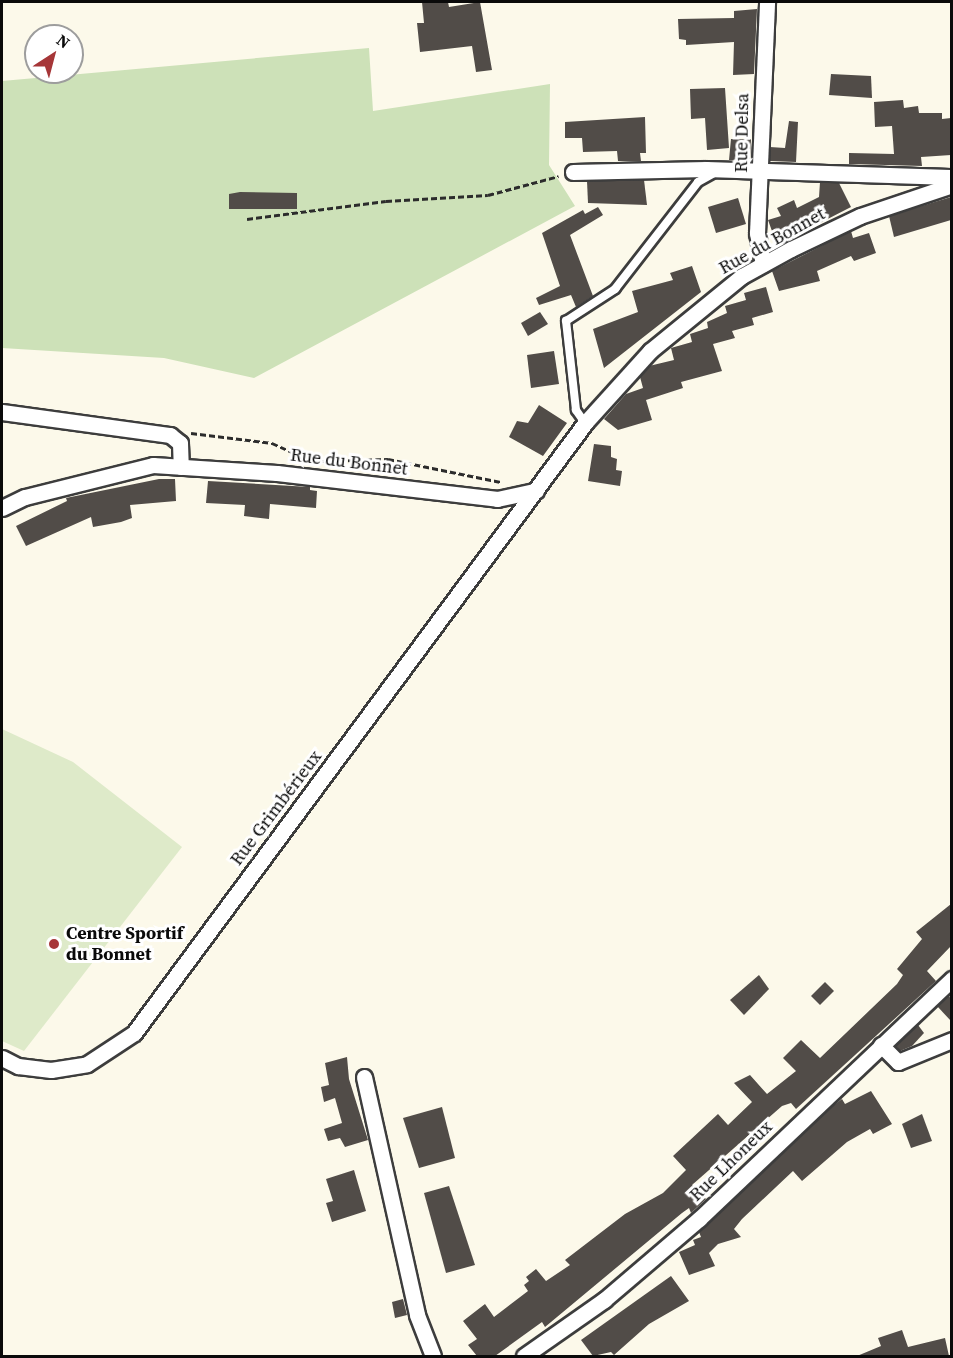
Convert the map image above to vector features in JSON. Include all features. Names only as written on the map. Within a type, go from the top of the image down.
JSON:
[{"type":"street","name":"Rue Delsa","points":[[763,264],[757,233],[767,2]]},
{"type":"street","points":[[573,172],[724,170],[951,177]]},
{"type":"street","name":"Rue du Bonnet","points":[[2,508],[25,496],[153,465],[313,477],[497,499],[536,491],[585,423],[650,351],[688,316],[763,264],[860,216],[951,185]]},
{"type":"street","points":[[2,412],[177,438],[180,443],[181,466]]},
{"type":"street","name":"Rue Grimbérieux","points":[[2,1058],[18,1066],[51,1070],[87,1064],[134,1033],[536,491]]},
{"type":"street","name":"Rue Lhoneux","points":[[524,1356],[604,1300],[690,1226],[951,979]]},
{"type":"street","points":[[881,1045],[898,1062],[951,1040]]},
{"type":"street","points":[[364,1077],[417,1315],[433,1356]]},
{"type":"lane","points":[[585,423],[576,410],[566,321],[615,289],[698,182],[724,170]]},
{"type":"path","points":[[247,219],[386,201],[488,195],[573,172]]},
{"type":"path","points":[[177,438],[184,432],[264,441],[281,445],[314,462],[388,459],[508,485]]},
{"type":"green space","points":[[369,48],[373,111],[550,84],[549,165],[575,206],[254,378],[164,358],[2,348],[2,81],[24,79],[24,84],[84,84],[84,74]]},
{"type":"green space","name":"Centre Sportif du Bonnet","points":[[2,729],[73,762],[182,847],[24,1051],[2,1041]]},
{"type":"building","points":[[422,2],[448,2],[449,7],[480,2],[492,70],[476,72],[472,46],[420,52],[417,23],[424,23]]},
{"type":"building","points":[[757,9],[754,74],[733,75],[734,42],[686,45],[686,40],[679,39],[678,19],[734,18],[734,11]]},
{"type":"building","points":[[831,74],[871,76],[872,98],[829,95]]},
{"type":"building","points":[[725,88],[729,148],[707,150],[705,118],[691,119],[690,89]]},
{"type":"building","points":[[903,100],[904,108],[918,106],[919,113],[942,113],[942,119],[951,118],[951,155],[921,157],[922,166],[849,164],[849,153],[894,154],[892,126],[875,127],[874,102]]},
{"type":"building","points":[[645,117],[646,153],[640,153],[641,161],[618,161],[617,151],[583,152],[582,138],[565,138],[565,122]]},
{"type":"building","points":[[789,121],[798,122],[796,162],[770,161],[770,147],[785,148]]},
{"type":"building","points":[[731,139],[751,139],[750,161],[729,160]]},
{"type":"building","points":[[644,180],[647,205],[588,203],[587,181]]},
{"type":"building","points":[[820,182],[839,183],[851,207],[777,245],[768,220],[781,216],[777,208],[794,200],[797,208],[819,197]]},
{"type":"building","points":[[240,192],[297,193],[297,209],[229,209],[229,194]]},
{"type":"building","points":[[951,197],[951,220],[894,237],[889,216]]},
{"type":"building","points":[[738,198],[746,224],[716,233],[708,207]]},
{"type":"building","points":[[598,207],[603,215],[570,235],[593,296],[576,307],[571,295],[539,305],[536,298],[560,286],[542,233],[583,210],[585,214]]},
{"type":"building","points":[[851,231],[853,238],[869,233],[876,253],[854,261],[851,256],[817,271],[820,281],[779,291],[772,271]]},
{"type":"building","points":[[692,266],[701,292],[604,368],[593,329],[638,312],[632,291],[673,280],[670,273]]},
{"type":"building","points":[[766,287],[773,312],[752,318],[754,325],[732,331],[735,338],[713,344],[722,371],[681,382],[683,388],[646,400],[652,420],[618,430],[604,419],[626,394],[643,388],[640,377],[649,366],[674,360],[671,348],[692,342],[690,334],[708,328],[707,322],[727,313],[725,306],[746,300],[744,293]]},
{"type":"building","points":[[540,312],[548,324],[528,336],[521,323]]},
{"type":"building","points":[[554,351],[559,384],[531,388],[527,355]]},
{"type":"building","points":[[539,405],[567,423],[543,456],[509,437],[517,421],[528,423]]},
{"type":"building","points":[[594,444],[611,446],[611,457],[617,459],[616,470],[622,471],[620,486],[588,481]]},
{"type":"building","points":[[159,479],[175,479],[176,501],[130,505],[132,518],[121,522],[93,527],[91,517],[26,546],[16,526],[67,501],[66,498]]},
{"type":"building","points":[[208,481],[310,487],[310,490],[317,491],[316,508],[270,504],[269,519],[244,516],[245,505],[206,503]]},
{"type":"building","points":[[951,904],[951,946],[927,971],[936,981],[796,1109],[791,1103],[782,1106],[692,1185],[706,1199],[691,1213],[689,1208],[682,1213],[545,1327],[542,1322],[495,1356],[477,1356],[468,1345],[477,1339],[463,1321],[485,1304],[494,1317],[528,1291],[524,1285],[529,1281],[526,1277],[536,1269],[546,1281],[570,1265],[565,1260],[625,1214],[663,1193],[686,1170],[673,1156],[718,1114],[728,1125],[752,1102],[734,1083],[750,1075],[767,1094],[796,1071],[783,1058],[801,1040],[820,1058],[897,984],[903,975],[897,969],[922,939],[916,932]]},
{"type":"building","points":[[759,975],[769,989],[744,1015],[730,1000]]},
{"type":"building","points":[[825,982],[834,991],[820,1005],[811,996]]},
{"type":"building","points":[[949,996],[951,999],[951,1021],[937,1006]]},
{"type":"building","points":[[918,1025],[924,1033],[912,1046],[900,1051],[896,1046]]},
{"type":"building","points":[[347,1057],[349,1079],[368,1140],[345,1147],[340,1138],[328,1141],[324,1129],[342,1123],[335,1098],[324,1102],[321,1087],[329,1085],[325,1063]]},
{"type":"building","points":[[871,1091],[892,1124],[873,1134],[870,1129],[847,1142],[802,1181],[793,1171],[734,1229],[741,1237],[718,1244],[709,1253],[715,1266],[689,1275],[679,1252],[695,1245],[693,1240],[701,1237],[699,1232],[834,1105],[842,1099],[845,1104]]},
{"type":"building","points":[[442,1107],[455,1158],[419,1168],[403,1118]]},
{"type":"building","points":[[922,1114],[932,1141],[911,1148],[902,1124]]},
{"type":"building","points":[[354,1170],[366,1211],[332,1222],[326,1203],[333,1201],[326,1179]]},
{"type":"building","points":[[449,1186],[475,1265],[446,1273],[424,1193]]},
{"type":"building","points":[[671,1276],[689,1301],[649,1324],[614,1355],[611,1352],[593,1356],[581,1340]]},
{"type":"building","points":[[403,1299],[407,1315],[395,1318],[392,1302]]},
{"type":"building","points":[[902,1330],[908,1347],[945,1338],[949,1356],[857,1356],[881,1346],[878,1338]]},
{"type":"place","name":"Centre Sportif du Bonnet","points":[[54,944]]}]
